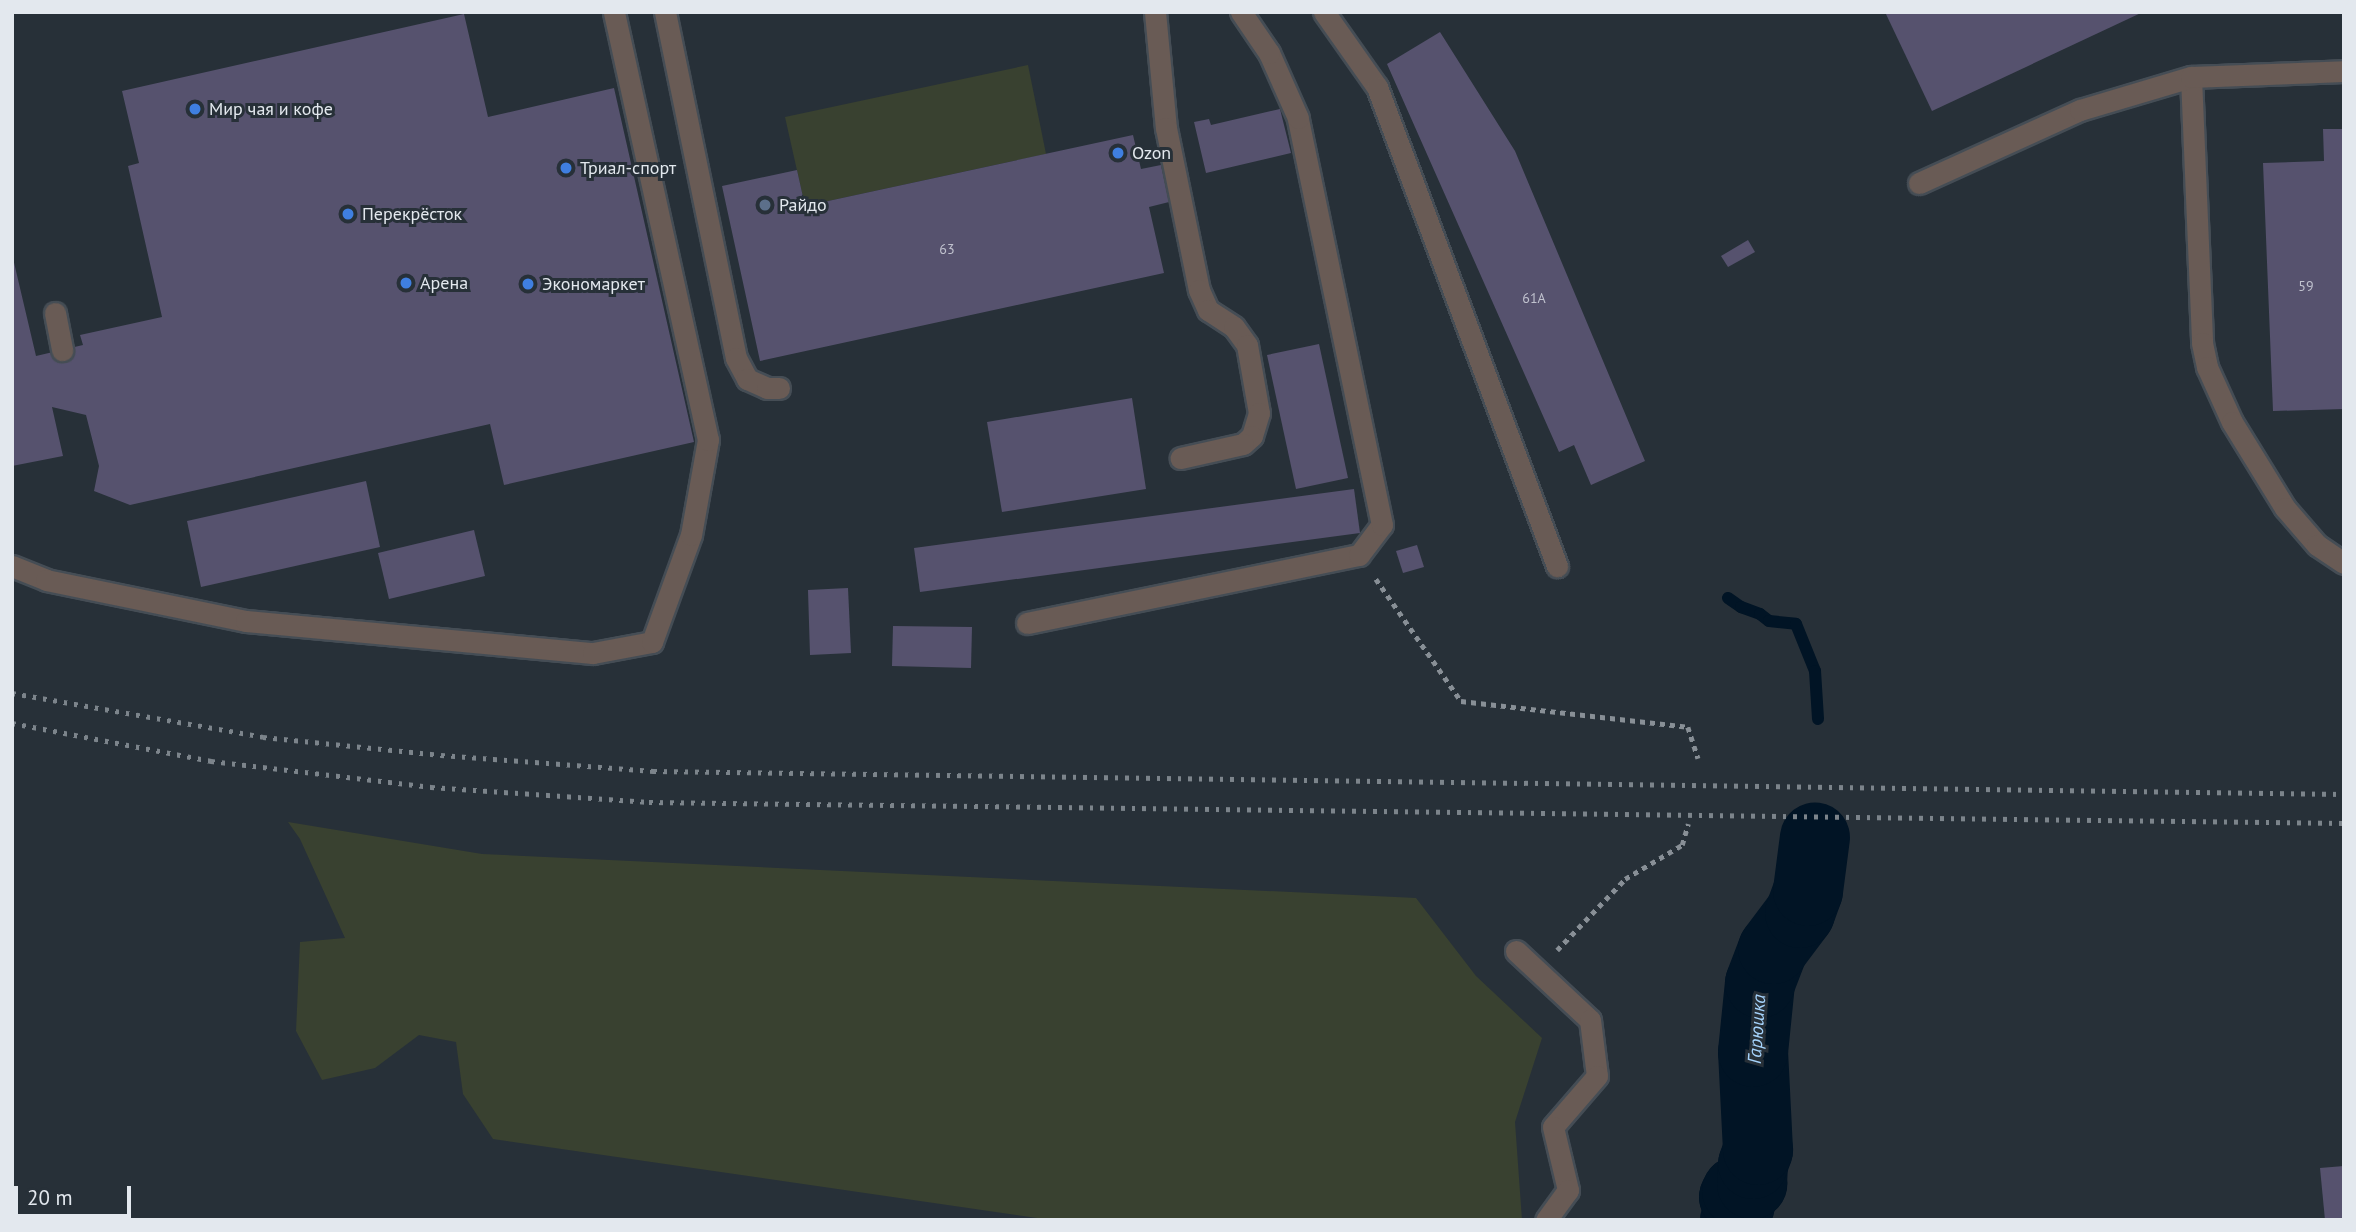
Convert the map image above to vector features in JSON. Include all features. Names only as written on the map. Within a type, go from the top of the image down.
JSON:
[{"type":"lane","points":[[12,566],[46,580],[246,621],[593,653],[652,642],[691,536],[708,440],[614,12]]},
{"type":"lane","points":[[664,12],[736,358],[747,379],[768,388],[779,388]]},
{"type":"lane","points":[[1155,12],[1166,128],[1199,290],[1209,310],[1234,327],[1247,345],[1259,413],[1252,436],[1243,444],[1181,458]]},
{"type":"lane","points":[[1027,623],[1359,555],[1382,525],[1298,118],[1269,52],[1241,12]]},
{"type":"lane","points":[[1324,12],[1377,87],[1557,566]]},
{"type":"lane","points":[[1919,183],[2080,110],[2191,77],[2344,71]]},
{"type":"lane","points":[[2191,77],[2202,344],[2207,367],[2232,422],[2285,508],[2317,545],[2344,563]]},
{"type":"lane","points":[[55,313],[62,350]]},
{"type":"lane","points":[[1516,951],[1590,1020],[1597,1076],[1553,1127],[1567,1190],[1546,1220]]},
{"type":"path","points":[[1359,555],[1461,701],[1689,727],[1698,758]]},
{"type":"path","points":[[1537,971],[1625,879],[1682,845],[1688,824]]},
{"type":"green space","points":[[1028,65],[1046,154],[805,206],[785,117]]},
{"type":"green space","points":[[288,822],[482,854],[1416,898],[1476,976],[1542,1038],[1515,1122],[1522,1220],[1051,1220],[493,1139],[463,1094],[456,1042],[419,1035],[375,1068],[322,1080],[296,1031],[300,942],[345,938],[300,839]]},
{"type":"building","points":[[1885,12],[2143,12],[1932,111]]},
{"type":"building","name":"Арена","points":[[464,14],[488,117],[614,88],[694,442],[504,485],[490,424],[130,505],[94,491],[99,466],[86,415],[52,407],[63,456],[12,466],[12,254],[36,356],[83,345],[80,335],[162,317],[128,166],[139,163],[122,91]]},
{"type":"building","points":[[1440,32],[1515,151],[1645,461],[1591,485],[1574,445],[1559,452],[1387,64]]},
{"type":"building","points":[[1280,109],[1291,153],[1206,173],[1194,122],[1209,119],[1211,125]]},
{"type":"building","points":[[2323,129],[2344,129],[2344,409],[2273,411],[2263,163],[2324,161]]},
{"type":"building","points":[[1133,135],[1141,169],[1161,165],[1169,202],[1149,207],[1164,273],[760,361],[722,186],[797,170],[805,206]]},
{"type":"building","points":[[1748,240],[1755,252],[1728,267],[1721,256]]},
{"type":"building","points":[[1319,344],[1348,478],[1296,489],[1267,355]]},
{"type":"building","points":[[1132,398],[1146,489],[1002,512],[987,422]]},
{"type":"building","points":[[366,481],[380,547],[201,587],[187,521]]},
{"type":"building","points":[[1354,489],[1360,533],[920,592],[914,548]]},
{"type":"building","points":[[474,530],[485,576],[389,599],[378,553]]},
{"type":"building","points":[[1417,545],[1424,567],[1403,573],[1396,551]]},
{"type":"building","points":[[848,588],[851,653],[810,655],[808,590]]},
{"type":"building","points":[[893,626],[972,627],[971,668],[892,666]]},
{"type":"building","points":[[2344,1166],[2344,1220],[2325,1220],[2320,1168]]},
{"type":"waterway","name":"Гарюшка","points":[[1728,598],[1769,621],[1796,624],[1815,671],[1818,719]]},
{"type":"waterway","name":"Гарюшка","points":[[1735,1220],[1740,1205],[1734,1197],[1737,1191],[1752,1184],[1753,1164],[1758,1150],[1753,1052],[1760,983],[1773,949],[1800,913],[1808,891],[1815,837]]},
{"type":"railway","points":[[12,693],[263,737],[441,755],[653,771],[2344,794]]},
{"type":"railway","points":[[12,723],[211,761],[431,787],[649,802],[2344,823]]},
{"type":"place","name":"Мир чая и кофе","points":[[195,109]]},
{"type":"place","name":"Ozon","points":[[1118,153]]},
{"type":"place","name":"Триал-спорт","points":[[566,168]]},
{"type":"place","name":"Райдо","points":[[765,205]]},
{"type":"place","name":"Перекрёсток","points":[[348,214]]},
{"type":"place","name":"Арена","points":[[406,283]]},
{"type":"place","name":"Экономаркет","points":[[528,284]]}]
